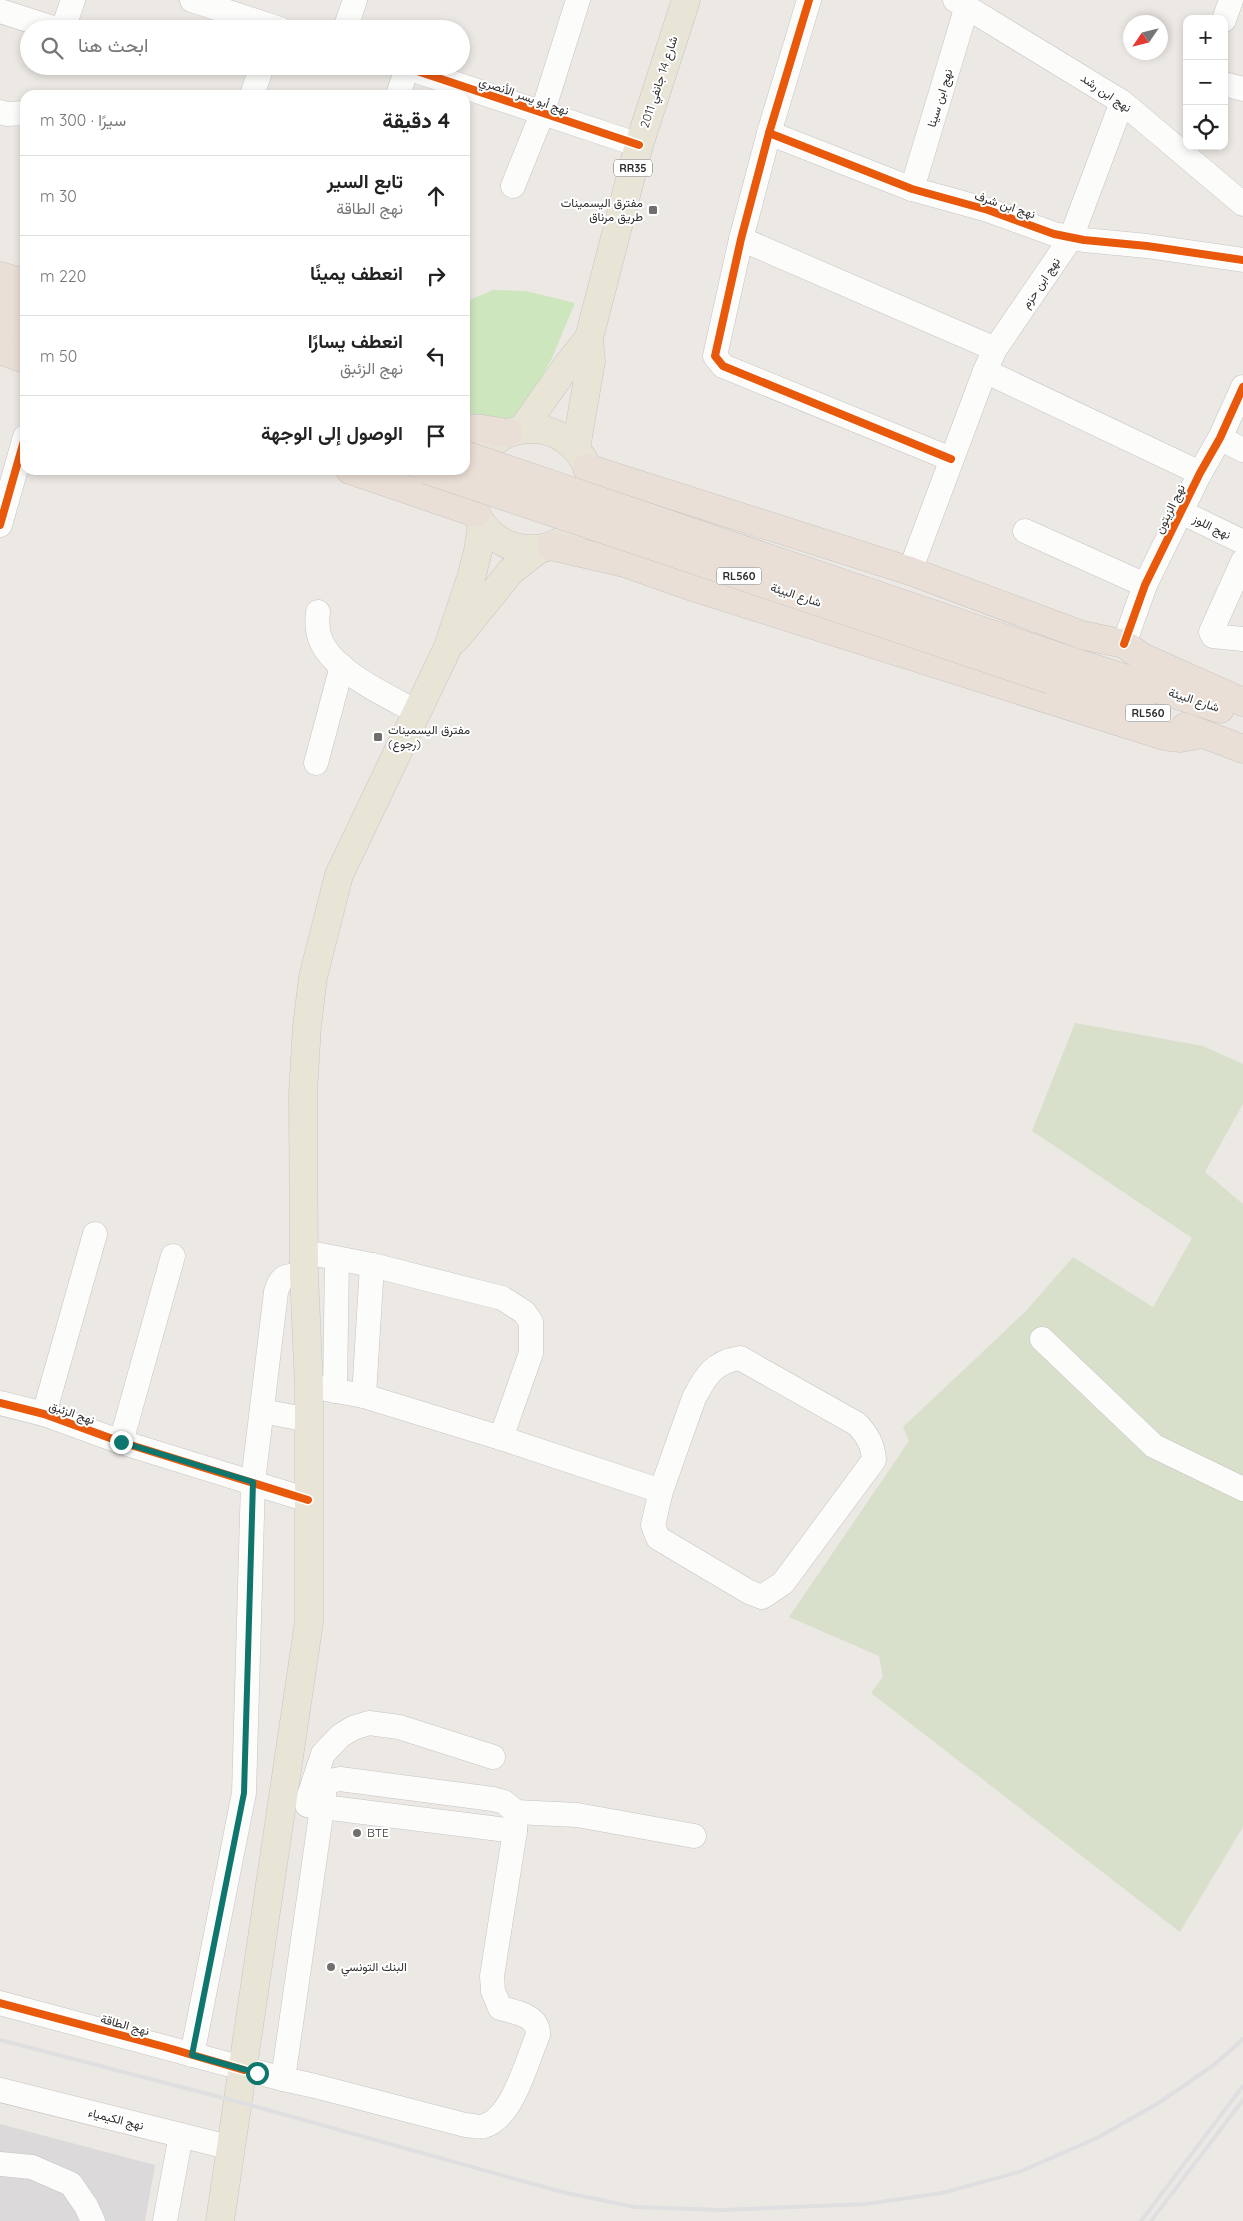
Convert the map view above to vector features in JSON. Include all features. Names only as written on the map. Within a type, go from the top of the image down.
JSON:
[{"type":"highway","points":[[0,276],[20,282]]},
{"type":"highway","points":[[0,300],[20,306]]},
{"type":"highway","points":[[0,325],[20,331]]},
{"type":"highway","points":[[0,350],[20,357]]},
{"type":"highway","points":[[470,428],[516,431]]},
{"type":"highway","name":"RL560","points":[[470,457],[1055,668],[1103,696],[1222,741]]},
{"type":"highway","points":[[582,458],[910,571],[1082,635],[1124,644],[1142,657],[1243,702]]},
{"type":"highway","points":[[363,475],[479,519]]},
{"type":"highway","name":"شارع البيئة","points":[[444,475],[1055,668],[1243,716]]},
{"type":"highway","points":[[545,547],[625,563],[693,587],[1164,736],[1222,741],[1243,764]]},
{"type":"main road","name":"شارع 14 جانفي 2011","points":[[582,458],[591,360],[589,338],[639,145],[686,0]]},
{"type":"main road","name":"شارع 14 جانفي 2011","points":[[516,431],[589,338]]},
{"type":"main road","points":[[220,2221],[244,2070],[303,1804],[309,1622],[309,1386],[304,1264],[303,1092],[307,1026],[313,977],[339,875],[448,647],[471,578],[478,551],[479,519],[471,494],[472,475],[479,457],[492,443],[516,431],[542,429],[561,436],[582,458],[591,487],[589,506],[581,523],[568,537],[545,547],[511,571],[448,647]]},
{"type":"main road","points":[[479,519],[494,536],[508,544],[523,549],[545,547]]},
{"type":"street","points":[[66,20],[73,0]]},
{"type":"street","points":[[192,0],[252,20]]},
{"type":"street","points":[[348,20],[355,0]]},
{"type":"street","points":[[513,186],[542,114],[578,0]]},
{"type":"street","points":[[809,0],[769,133],[741,239],[716,348],[716,356],[723,366],[951,460]]},
{"type":"street","points":[[1226,15],[1231,0]]},
{"type":"street","name":"نهج ابن رشد","points":[[961,3],[1122,102],[1243,204]]},
{"type":"street","name":"نهج ابن سينا","points":[[912,189],[961,3]]},
{"type":"street","points":[[0,11],[28,20]]},
{"type":"street","points":[[254,90],[259,75]]},
{"type":"street","points":[[399,90],[402,75]]},
{"type":"street","name":"نهج أبو يسر الأنصري","points":[[427,75],[639,145]]},
{"type":"street","points":[[1228,85],[1243,89]]},
{"type":"street","name":"نهج ابن حزم","points":[[910,571],[985,371],[995,349],[1072,238],[1122,102]]},
{"type":"street","points":[[0,112],[7,114],[20,113]]},
{"type":"street","name":"نهج ابن شرف","points":[[769,133],[912,189],[988,210],[1054,234],[1072,238],[1147,246],[1243,260]]},
{"type":"street","points":[[741,239],[995,349]]},
{"type":"street","points":[[0,263],[20,269]]},
{"type":"street","points":[[985,371],[1200,473]]},
{"type":"street","name":"نهج الزيتون","points":[[1124,644],[1145,585],[1200,473],[1220,438],[1243,387]]},
{"type":"street","points":[[1220,438],[1243,450]]},
{"type":"street","points":[[0,525],[20,455]]},
{"type":"street","name":"نهج اللوز","points":[[1181,512],[1243,542]]},
{"type":"street","points":[[1025,531],[1145,585]]},
{"type":"street","points":[[1243,562],[1212,634],[1243,639]]},
{"type":"street","points":[[318,612],[319,637],[332,657],[379,691],[417,712]]},
{"type":"street","points":[[316,764],[342,666]]},
{"type":"street","points":[[44,1414],[94,1234]]},
{"type":"street","points":[[121,1442],[173,1256]]},
{"type":"street","points":[[335,1391],[337,1259]]},
{"type":"street","points":[[192,2055],[244,1793],[253,1482],[279,1281],[304,1264],[337,1259],[372,1265],[502,1298],[524,1312],[531,1322],[531,1353],[501,1438]]},
{"type":"street","points":[[364,1396],[372,1265]]},
{"type":"street","points":[[1042,1339],[1154,1446],[1243,1489]]},
{"type":"street","points":[[740,1358],[857,1424],[868,1437],[874,1450],[874,1460],[782,1582],[762,1597],[749,1592],[658,1538],[653,1525],[661,1491],[694,1398],[702,1384],[714,1368],[725,1361],[740,1358]]},
{"type":"street","points":[[309,1386],[364,1396],[501,1438],[661,1491]]},
{"type":"street","name":"نهج الزئبق","points":[[0,1404],[44,1414],[121,1442],[308,1500]]},
{"type":"street","points":[[262,1411],[309,1420]]},
{"type":"street","points":[[283,2079],[303,1804],[323,1754],[340,1736],[353,1728],[369,1723],[399,1727],[492,1757]]},
{"type":"street","points":[[303,1804],[330,1781],[340,1779],[493,1799],[504,1802],[515,1821],[577,1815],[694,1836]]},
{"type":"street","name":"نهج الطاقة","points":[[0,2003],[244,2070],[315,2086],[465,2125],[484,2126],[498,2119],[508,2107],[538,2035],[538,2029],[532,2019],[526,2015],[500,2008],[493,1991],[492,1976],[515,1821]]},
{"type":"street","name":"نهج الكيمياء","points":[[0,2090],[232,2148]]},
{"type":"street","points":[[165,2221],[181,2135]]},
{"type":"street","points":[[0,2164],[32,2167],[71,2184],[86,2206],[93,2221]]},
{"type":"shaded area","points":[[0,2124],[155,2165],[145,2221],[0,2221]]},
{"type":"green space","points":[[493,290],[526,291],[575,303],[552,358],[522,414],[496,428],[470,431],[470,300]]},
{"type":"green space","points":[[1075,1023],[1203,1046],[1243,1064],[1243,1104],[1205,1172],[1243,1204],[1243,1827],[1180,1932],[871,1693],[883,1677],[879,1656],[789,1617],[909,1441],[903,1427],[1026,1311],[1073,1257],[1153,1307],[1192,1238],[1032,1131]]},
{"type":"railway","points":[[0,2040],[239,2102],[562,2192],[635,2207],[722,2210],[866,2204],[942,2193],[1019,2172],[1097,2138],[1157,2104],[1214,2065],[1243,2039]]},
{"type":"railway","points":[[1141,2221],[1243,2086]]},
{"type":"railway","points":[[1151,2221],[1243,2100]]},
{"type":"cycle path","points":[[809,0],[769,133],[741,239],[715,356],[723,366],[951,459]]},
{"type":"cycle path","points":[[429,75],[639,145]]},
{"type":"cycle path","points":[[769,133],[912,189],[988,210],[1054,234],[1084,240],[1147,246],[1243,260]]},
{"type":"cycle path","points":[[1124,644],[1145,585],[1200,473],[1220,438],[1243,387]]},
{"type":"cycle path","points":[[0,525],[20,455]]},
{"type":"cycle path","points":[[0,1403],[44,1414],[121,1442],[308,1500]]},
{"type":"cycle path","points":[[0,2003],[244,2070]]},
{"type":"place","name":"مفترق اليسمينات طريق مرناق","points":[[653,210]]},
{"type":"place","name":"مفترق اليسمينات (رجوع)","points":[[378,737]]},
{"type":"place","name":"BTE","points":[[357,1833]]},
{"type":"place","name":"البنك التونسي","points":[[331,1967]]},
{"type":"route","points":[[121,1442],[253,1482],[244,1793],[192,2055],[257,2073]]}]
